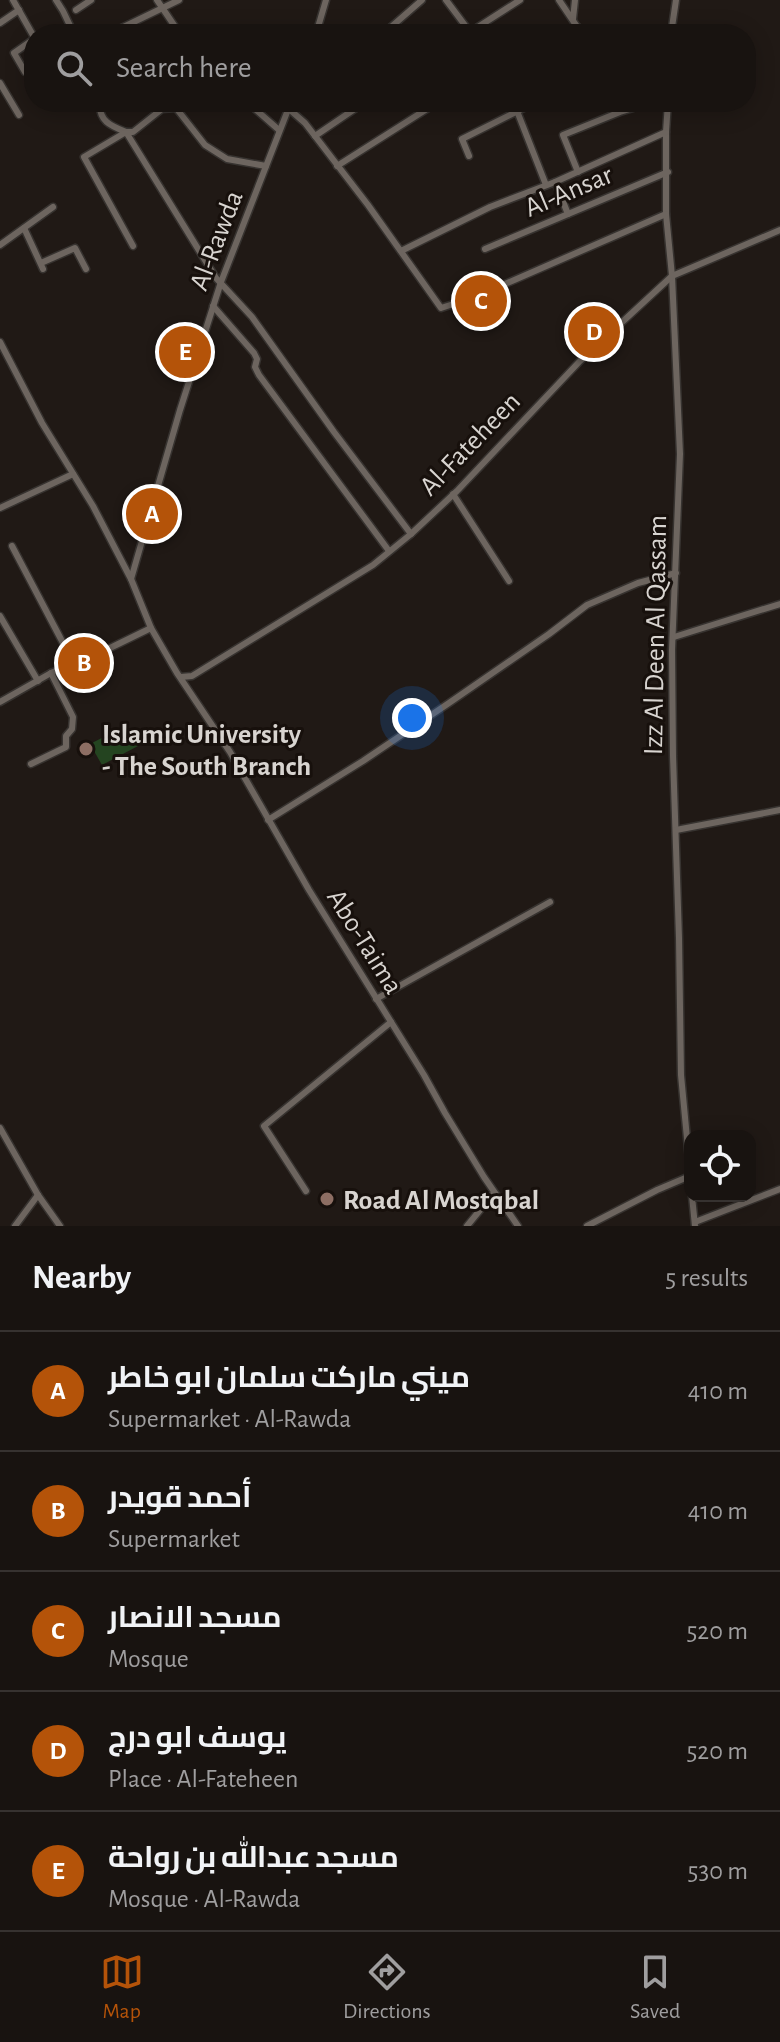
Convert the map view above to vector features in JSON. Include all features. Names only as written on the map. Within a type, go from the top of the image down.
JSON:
[{"type":"street","points":[[13,0],[26,24]]},
{"type":"street","points":[[56,0],[69,24]]},
{"type":"street","points":[[76,10],[91,0]]},
{"type":"street","points":[[157,0],[173,24]]},
{"type":"street","points":[[130,24],[179,0]]},
{"type":"street","points":[[319,24],[326,0]]},
{"type":"street","points":[[394,24],[422,0]]},
{"type":"street","points":[[446,0],[463,24]]},
{"type":"street","points":[[483,24],[520,0]]},
{"type":"street","points":[[559,0],[576,24]]},
{"type":"street","points":[[573,19],[575,0]]},
{"type":"street","points":[[672,24],[676,0]]},
{"type":"street","points":[[0,23],[19,10]]},
{"type":"street","points":[[24,46],[14,53],[24,70]]},
{"type":"street","points":[[0,83],[19,115]]},
{"type":"street","points":[[101,112],[108,125],[126,132],[133,132],[158,112]]},
{"type":"street","points":[[179,112],[205,145],[227,159],[266,166]]},
{"type":"street","points":[[258,112],[279,130]]},
{"type":"street","name":"Al-Rawda","points":[[131,579],[221,282],[288,112]]},
{"type":"street","points":[[295,112],[368,205],[441,308],[475,297],[666,214]]},
{"type":"street","points":[[315,136],[350,112]]},
{"type":"street","points":[[337,166],[422,112]]},
{"type":"street","points":[[469,156],[462,139],[515,112]]},
{"type":"street","points":[[517,112],[546,185]]},
{"type":"street","points":[[578,172],[563,135],[620,112]]},
{"type":"street","name":"Izz Al Deen Al Qassam","points":[[667,112],[666,214],[680,454],[672,650],[681,1075],[686,1130]]},
{"type":"street","points":[[126,132],[84,157],[133,246]]},
{"type":"street","points":[[126,132],[221,282],[252,317],[411,534]]},
{"type":"street","points":[[401,251],[479,212],[666,132]]},
{"type":"street","name":"Al-Ansar","points":[[485,249],[668,172]]},
{"type":"street","points":[[555,182],[568,214]]},
{"type":"street","points":[[0,245],[53,207]]},
{"type":"street","points":[[24,228],[42,266],[75,248],[86,269]]},
{"type":"street","name":"Al-Fateheen","points":[[181,677],[192,676],[360,573],[411,534],[580,361],[672,276],[780,230]]},
{"type":"street","points":[[213,306],[254,353],[259,375],[389,551]]},
{"type":"street","name":"Abo-Taima","points":[[0,342],[42,423],[93,506],[131,579],[151,628],[177,673],[230,752],[309,890],[494,1193],[518,1226]]},
{"type":"street","points":[[0,508],[73,474]]},
{"type":"street","points":[[453,494],[509,581]]},
{"type":"street","points":[[12,546],[73,662]]},
{"type":"street","points":[[268,820],[410,729],[563,625],[587,605],[638,583],[676,573]]},
{"type":"street","points":[[674,637],[780,604]]},
{"type":"street","points":[[0,616],[38,681]]},
{"type":"street","points":[[0,702],[73,662],[151,628]]},
{"type":"street","points":[[31,764],[66,747],[66,736],[72,729],[73,717],[51,673]]},
{"type":"street","points":[[676,830],[780,810]]},
{"type":"street","points":[[376,999],[550,902]]},
{"type":"street","points":[[306,1191],[264,1126],[391,1022]]},
{"type":"street","points":[[0,1128],[38,1195],[60,1226]]},
{"type":"street","points":[[587,1226],[684,1176]]},
{"type":"street","points":[[693,1202],[695,1224],[780,1189]]},
{"type":"street","points":[[467,1226],[494,1193]]},
{"type":"street","points":[[15,1226],[38,1195]]},
{"type":"green space","points":[[127,725],[138,746],[102,765],[90,744]]},
{"type":"place","name":"مسجد الانصار","points":[[481,301]]},
{"type":"place","name":"يوسف ابو درج","points":[[594,332]]},
{"type":"place","name":"مسجد عبدالله بن رواحة","points":[[185,352]]},
{"type":"place","name":"ميني ماركت سلمان ابو خاطر","points":[[152,514]]},
{"type":"place","name":"أحمد قويدر","points":[[84,663]]},
{"type":"place","name":"Islamic University - The South Branch","points":[[86,749]]},
{"type":"place","name":"Road Al Mostqbal","points":[[327,1199]]}]
